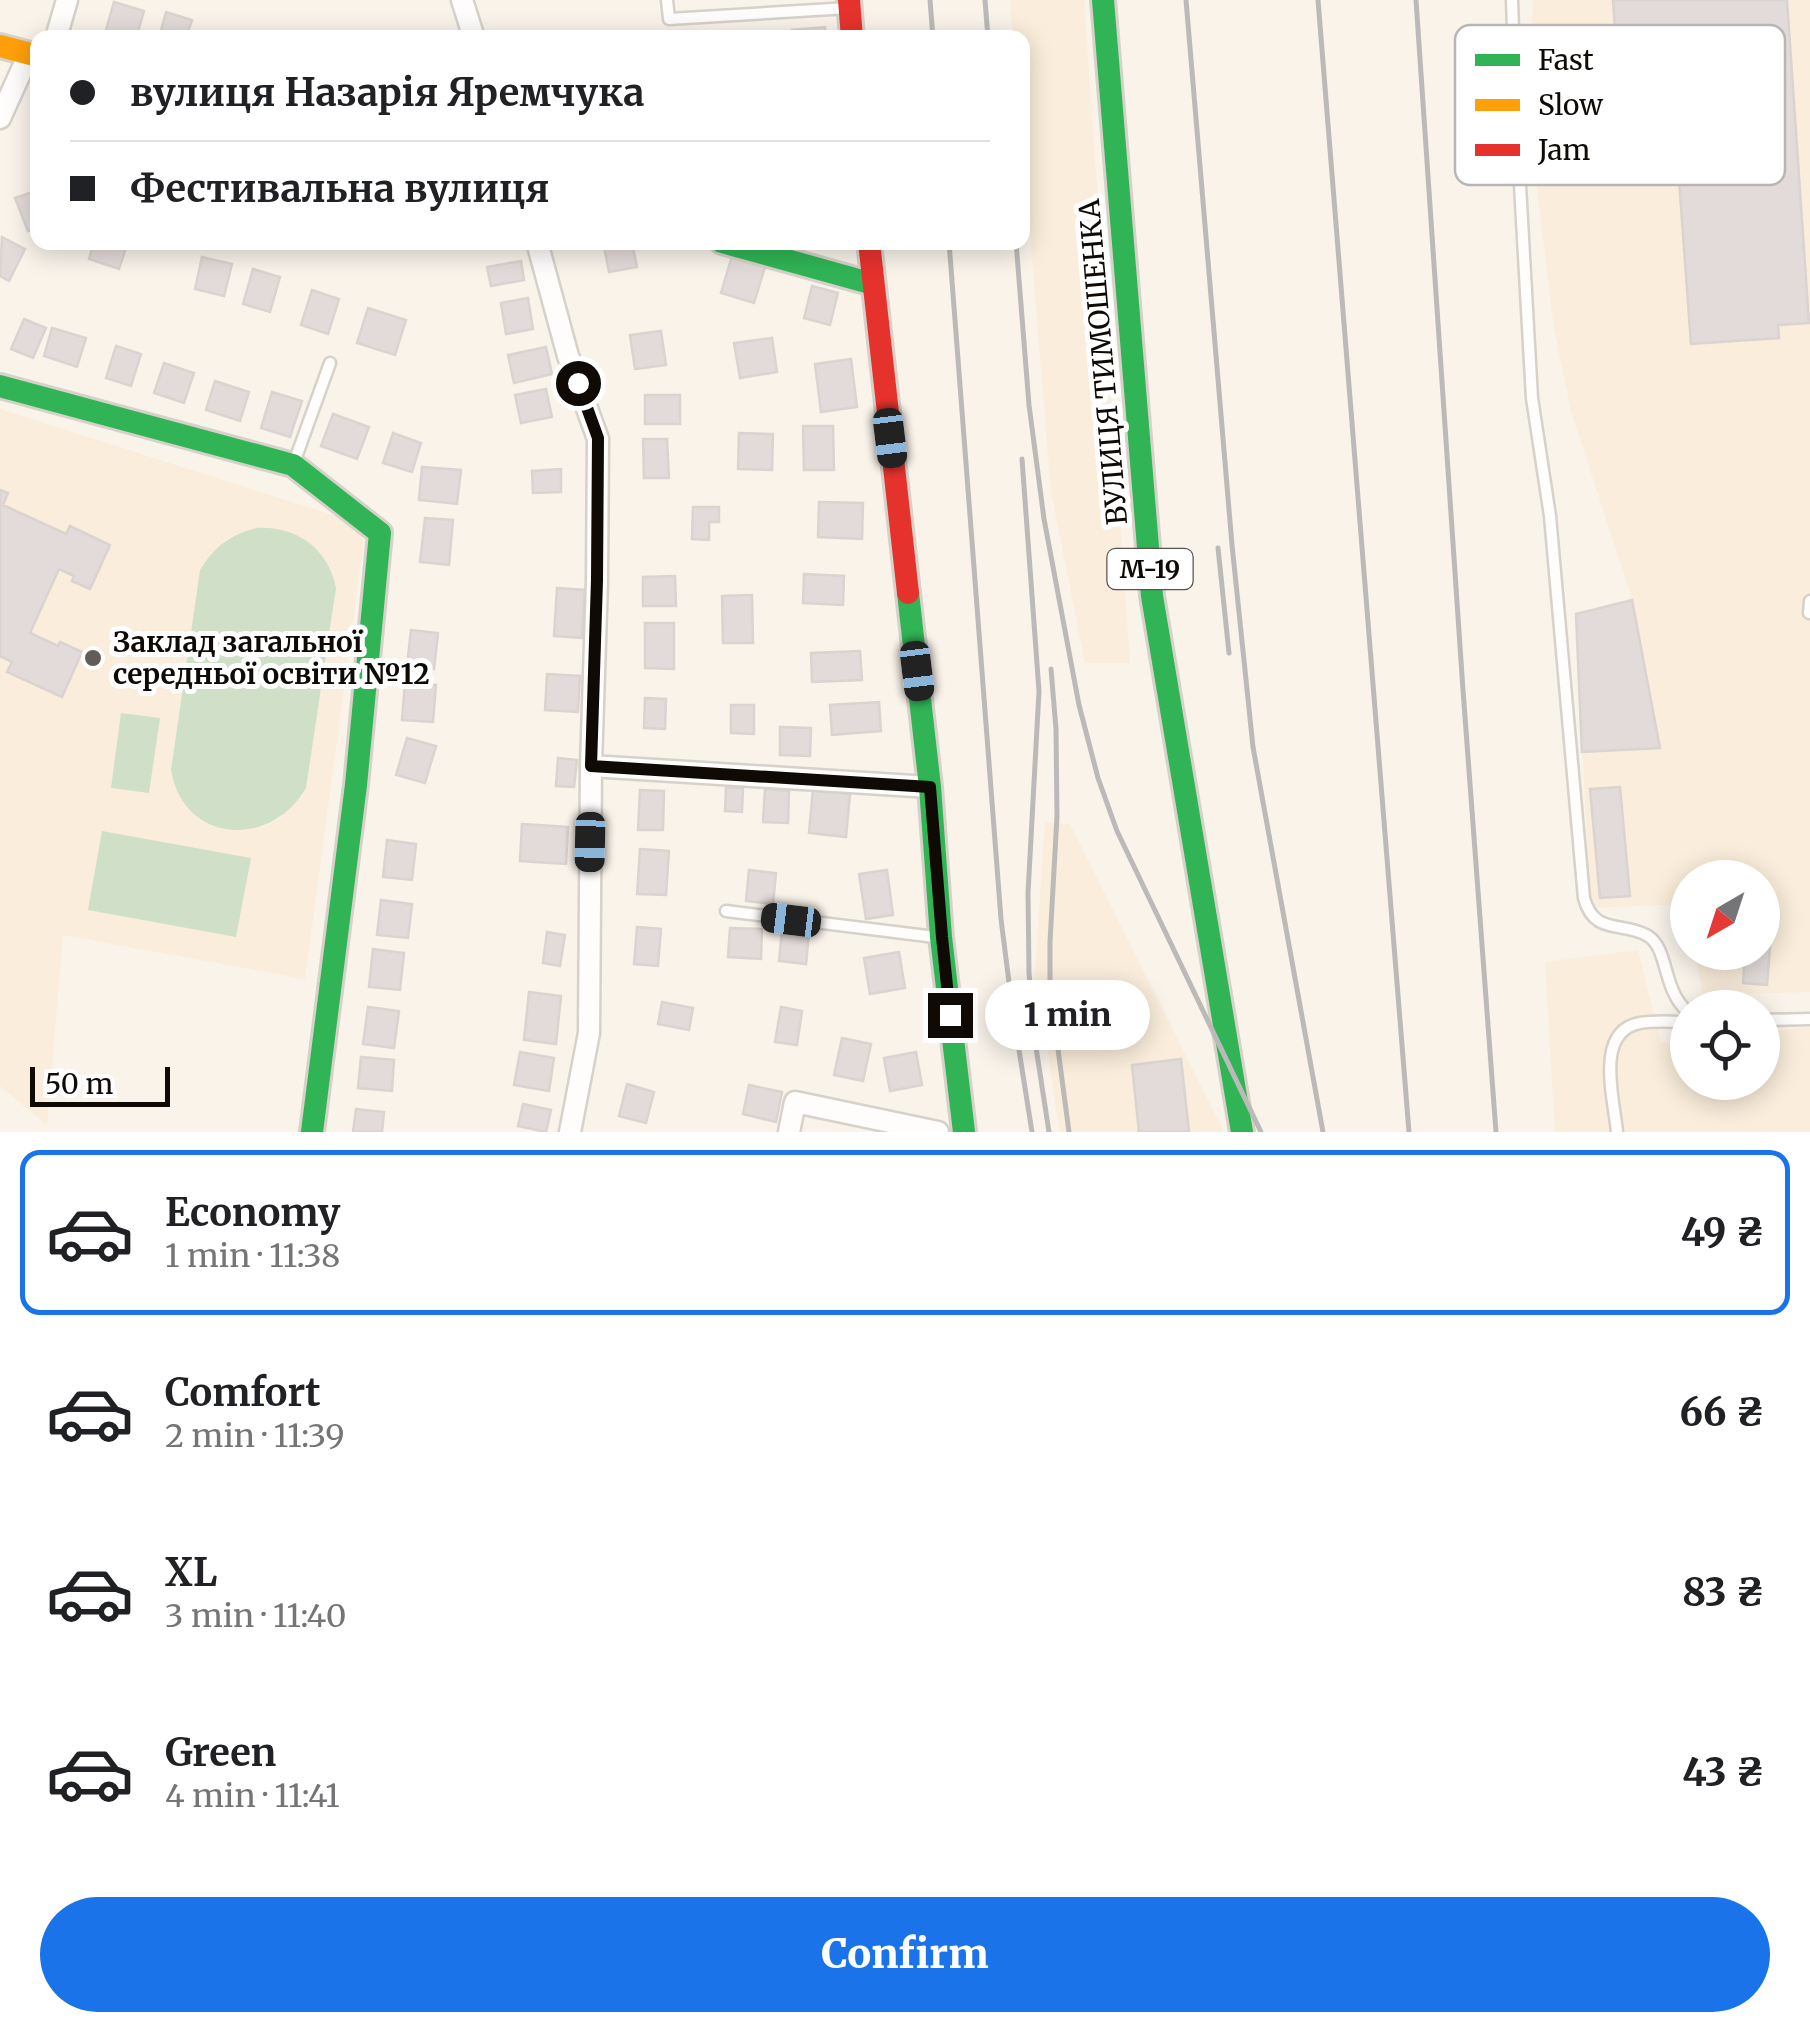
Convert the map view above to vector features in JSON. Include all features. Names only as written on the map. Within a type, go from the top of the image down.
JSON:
[{"type":"main road","name":"ВУЛИЦЯ ТИМОШЕНКА","points":[[1103,0],[1152,596],[1242,1132]]},
{"type":"main road","points":[[849,4],[851,30]]},
{"type":"main road","points":[[0,46],[30,54]]},
{"type":"main road","points":[[751,250],[872,284]]},
{"type":"main road","points":[[870,250],[964,1132]]},
{"type":"main road","points":[[0,386],[293,466],[380,533],[356,785],[312,1132]]},
{"type":"street","points":[[58,30],[67,0]]},
{"type":"street","points":[[462,0],[471,30]]},
{"type":"street","points":[[0,118],[30,61]]},
{"type":"street","points":[[538,250],[568,356],[598,438],[589,1033],[570,1132]]},
{"type":"street","points":[[591,766],[930,787]]},
{"type":"street","points":[[789,1132],[795,1102],[938,1132]]},
{"type":"lane","points":[[667,0],[669,19],[849,4]]},
{"type":"lane","points":[[1512,0],[1513,25]]},
{"type":"lane","points":[[1520,185],[1532,398],[1550,516],[1584,898],[1596,920],[1647,935],[1656,944],[1671,990]]},
{"type":"lane","points":[[293,466],[330,363]]},
{"type":"lane","points":[[1809,613],[1810,600]]},
{"type":"lane","points":[[726,912],[942,937]]},
{"type":"lane","points":[[1780,1019],[1810,1018]]},
{"type":"lane","points":[[1617,1132],[1610,1062],[1612,1044],[1626,1027],[1670,1022]]},
{"type":"shaded area","points":[[1010,0],[1084,0],[1130,663],[1085,663],[1051,492],[1030,234],[1030,30],[1012,30]]},
{"type":"shaded area","points":[[1533,0],[1810,0],[1810,992],[1702,990],[1698,970],[1780,970],[1780,860],[1670,860],[1670,905],[1590,908],[1576,614],[1632,599],[1571,411],[1554,329],[1537,185],[1785,185],[1785,25],[1532,25]]},
{"type":"shaded area","name":"Заклад загальної середньої освіти №12","points":[[0,409],[339,517],[364,539],[305,979],[63,935],[47,1125],[0,1086]],"holes":[[[280,529],[302,538],[320,553],[282,817],[261,828],[171,770],[200,570],[224,541],[245,531]]]},
{"type":"shaded area","points":[[1045,822],[1070,824],[1224,1132],[1060,1132],[1035,971]]},
{"type":"shaded area","points":[[1638,950],[1661,1043],[1670,1042],[1670,1100],[1780,1100],[1780,1030],[1810,1027],[1810,1132],[1555,1132],[1545,962]]},
{"type":"green space","points":[[257,528],[285,531],[308,542],[326,561],[336,588],[306,788],[290,808],[271,822],[251,829],[230,830],[209,824],[192,812],[179,794],[171,770],[200,570],[224,543]]},
{"type":"green space","points":[[121,713],[160,718],[149,793],[111,788]]},
{"type":"green space","points":[[102,831],[251,858],[236,937],[88,910]]},
{"type":"building","points":[[1613,0],[1787,0],[1809,323],[1778,325],[1779,338],[1691,344],[1679,185],[1785,185],[1785,25],[1615,25]]},
{"type":"building","points":[[114,2],[144,11],[138,30],[106,30]]},
{"type":"building","points":[[166,12],[192,20],[189,30],[161,30]]},
{"type":"building","points":[[30,193],[30,230],[28,231],[15,198]]},
{"type":"building","points":[[2,237],[25,249],[9,281],[0,276]]},
{"type":"building","points":[[92,250],[125,250],[119,269],[89,259]]},
{"type":"building","points":[[605,250],[634,250],[637,267],[609,272]]},
{"type":"building","points":[[732,256],[765,267],[754,303],[721,293]]},
{"type":"building","points":[[202,257],[232,264],[224,296],[195,289]]},
{"type":"building","points":[[521,261],[524,280],[491,286],[487,267]]},
{"type":"building","points":[[253,269],[280,277],[270,312],[243,304]]},
{"type":"building","points":[[812,286],[838,293],[830,325],[804,318]]},
{"type":"building","points":[[312,290],[339,299],[328,334],[301,325]]},
{"type":"building","points":[[528,298],[533,329],[506,334],[501,303]]},
{"type":"building","points":[[368,308],[406,320],[395,355],[357,343]]},
{"type":"building","points":[[24,319],[46,328],[33,358],[11,349]]},
{"type":"building","points":[[52,328],[86,338],[77,367],[44,356]]},
{"type":"building","points":[[661,331],[666,365],[635,369],[630,335]]},
{"type":"building","points":[[772,338],[777,372],[740,378],[734,343]]},
{"type":"building","points":[[116,346],[141,354],[131,386],[106,378]]},
{"type":"building","points":[[546,347],[552,374],[514,383],[508,355]]},
{"type":"building","points":[[851,359],[857,407],[821,412],[815,364]]},
{"type":"building","points":[[164,363],[194,373],[184,403],[154,393]]},
{"type":"building","points":[[215,381],[249,392],[240,421],[206,410]]},
{"type":"building","points":[[546,389],[552,417],[521,423],[515,395]]},
{"type":"building","points":[[272,392],[302,401],[290,437],[261,428]]},
{"type":"building","points":[[645,395],[680,395],[680,424],[645,424]]},
{"type":"building","points":[[333,414],[369,427],[357,459],[321,446]]},
{"type":"building","points":[[803,426],[833,426],[834,470],[804,470]]},
{"type":"building","points":[[393,433],[421,443],[412,472],[383,463]]},
{"type":"building","points":[[739,433],[773,434],[772,470],[738,469]]},
{"type":"building","points":[[643,439],[667,439],[669,478],[644,478]]},
{"type":"building","points":[[422,467],[461,470],[457,504],[419,500]]},
{"type":"building","points":[[561,469],[561,492],[533,493],[532,471]]},
{"type":"building","points":[[0,490],[8,493],[3,505],[66,534],[70,526],[110,545],[90,589],[72,581],[74,576],[59,569],[30,633],[82,652],[62,697],[7,672],[12,662],[0,656]]},
{"type":"building","points":[[819,502],[863,503],[862,539],[818,537]]},
{"type":"building","points":[[693,507],[719,507],[719,522],[709,522],[709,540],[692,539]]},
{"type":"building","points":[[425,518],[453,520],[449,565],[420,562]]},
{"type":"building","points":[[804,574],[844,576],[843,605],[803,603]]},
{"type":"building","points":[[675,576],[676,606],[643,606],[643,577]]},
{"type":"building","points":[[557,588],[585,590],[582,638],[554,636]]},
{"type":"building","points":[[752,595],[753,643],[723,643],[722,596]]},
{"type":"building","points":[[1632,600],[1660,748],[1582,752],[1576,614]]},
{"type":"building","points":[[645,623],[674,623],[674,669],[645,668]]},
{"type":"building","points":[[411,630],[438,633],[434,669],[407,666]]},
{"type":"building","points":[[860,651],[862,680],[812,682],[811,653]]},
{"type":"building","points":[[547,674],[580,676],[578,712],[545,710]]},
{"type":"building","points":[[405,683],[436,685],[433,722],[402,720]]},
{"type":"building","points":[[645,698],[666,699],[665,729],[644,728]]},
{"type":"building","points":[[879,702],[881,731],[832,735],[830,705]]},
{"type":"building","points":[[731,705],[754,705],[754,734],[731,733]]},
{"type":"building","points":[[780,727],[811,728],[810,756],[780,755]]},
{"type":"building","points":[[407,738],[436,746],[425,783],[396,775]]},
{"type":"building","points":[[558,758],[577,760],[574,787],[556,786]]},
{"type":"building","points":[[726,787],[743,788],[742,812],[725,811]]},
{"type":"building","points":[[1620,787],[1630,896],[1600,898],[1590,789]]},
{"type":"building","points":[[765,789],[789,791],[788,823],[763,822]]},
{"type":"building","points":[[640,790],[664,791],[663,830],[638,830]]},
{"type":"building","points":[[813,790],[850,794],[846,837],[809,833]]},
{"type":"building","points":[[522,824],[568,827],[566,864],[520,861]]},
{"type":"building","points":[[387,840],[416,844],[412,880],[383,877]]},
{"type":"building","points":[[640,849],[669,851],[666,895],[637,894]]},
{"type":"building","points":[[749,870],[776,873],[773,904],[746,901]]},
{"type":"building","points":[[887,870],[893,915],[866,919],[859,874]]},
{"type":"building","points":[[381,900],[412,904],[408,938],[377,935]]},
{"type":"building","points":[[637,927],[661,929],[658,966],[634,964]]},
{"type":"building","points":[[730,928],[762,929],[761,959],[728,957]]},
{"type":"building","points":[[782,931],[809,934],[806,964],[779,961]]},
{"type":"building","points":[[547,932],[565,935],[560,966],[543,963]]},
{"type":"building","points":[[373,949],[404,953],[400,990],[369,987]]},
{"type":"building","points":[[899,952],[905,988],[870,994],[864,958]]},
{"type":"building","points":[[1744,970],[1768,970],[1767,985],[1743,983]]},
{"type":"building","points":[[529,992],[561,996],[556,1044],[524,1040]]},
{"type":"building","points":[[662,1002],[693,1008],[689,1030],[658,1024]]},
{"type":"building","points":[[368,1007],[399,1011],[394,1048],[363,1044]]},
{"type":"building","points":[[781,1007],[802,1011],[797,1045],[775,1042]]},
{"type":"building","points":[[842,1038],[871,1044],[863,1081],[834,1075]]},
{"type":"building","points":[[520,1052],[554,1058],[549,1091],[514,1085]]},
{"type":"building","points":[[916,1052],[922,1085],[890,1091],[884,1058]]},
{"type":"building","points":[[361,1057],[394,1060],[392,1091],[358,1088]]},
{"type":"building","points":[[1181,1059],[1189,1132],[1139,1132],[1132,1065]]},
{"type":"building","points":[[627,1084],[654,1092],[646,1123],[619,1116]]},
{"type":"building","points":[[749,1085],[782,1092],[776,1122],[743,1114]]},
{"type":"building","points":[[523,1104],[551,1110],[546,1132],[518,1126]]},
{"type":"building","points":[[356,1109],[384,1112],[382,1132],[353,1132]]},
{"type":"railway","points":[[930,0],[932,30]]},
{"type":"railway","points":[[985,0],[987,30]]},
{"type":"railway","points":[[1186,0],[1253,747],[1323,1132]]},
{"type":"railway","points":[[1318,0],[1409,1132]]},
{"type":"railway","points":[[1416,0],[1496,1132]]},
{"type":"railway","points":[[950,250],[1001,919],[1032,1132]]},
{"type":"railway","points":[[1017,250],[1029,405],[1044,519],[1079,705],[1098,778],[1117,831],[1261,1132]]},
{"type":"railway","points":[[1022,459],[1039,691],[1028,893],[1029,973],[1049,1132]]},
{"type":"railway","points":[[1218,548],[1229,653]]},
{"type":"railway","points":[[1051,669],[1057,816],[1050,989],[1069,1132]]},
{"type":"traffic: fast","points":[[1103,0],[1152,596],[1242,1132]]},
{"type":"traffic: fast","points":[[751,250],[873,284]]},
{"type":"traffic: fast","points":[[0,386],[293,465],[380,533],[356,785],[312,1132]]},
{"type":"traffic: fast","points":[[908,593],[964,1132]]},
{"type":"traffic: slow","points":[[0,46],[30,54]]},
{"type":"traffic: jam","points":[[849,0],[851,30]]},
{"type":"traffic: jam","points":[[870,250],[908,593]]},
{"type":"place","name":"Заклад загальної середньої освіти №12","points":[[93,658]]},
{"type":"route","points":[[578,383],[598,438],[591,766],[930,787],[950,1015]]}]
